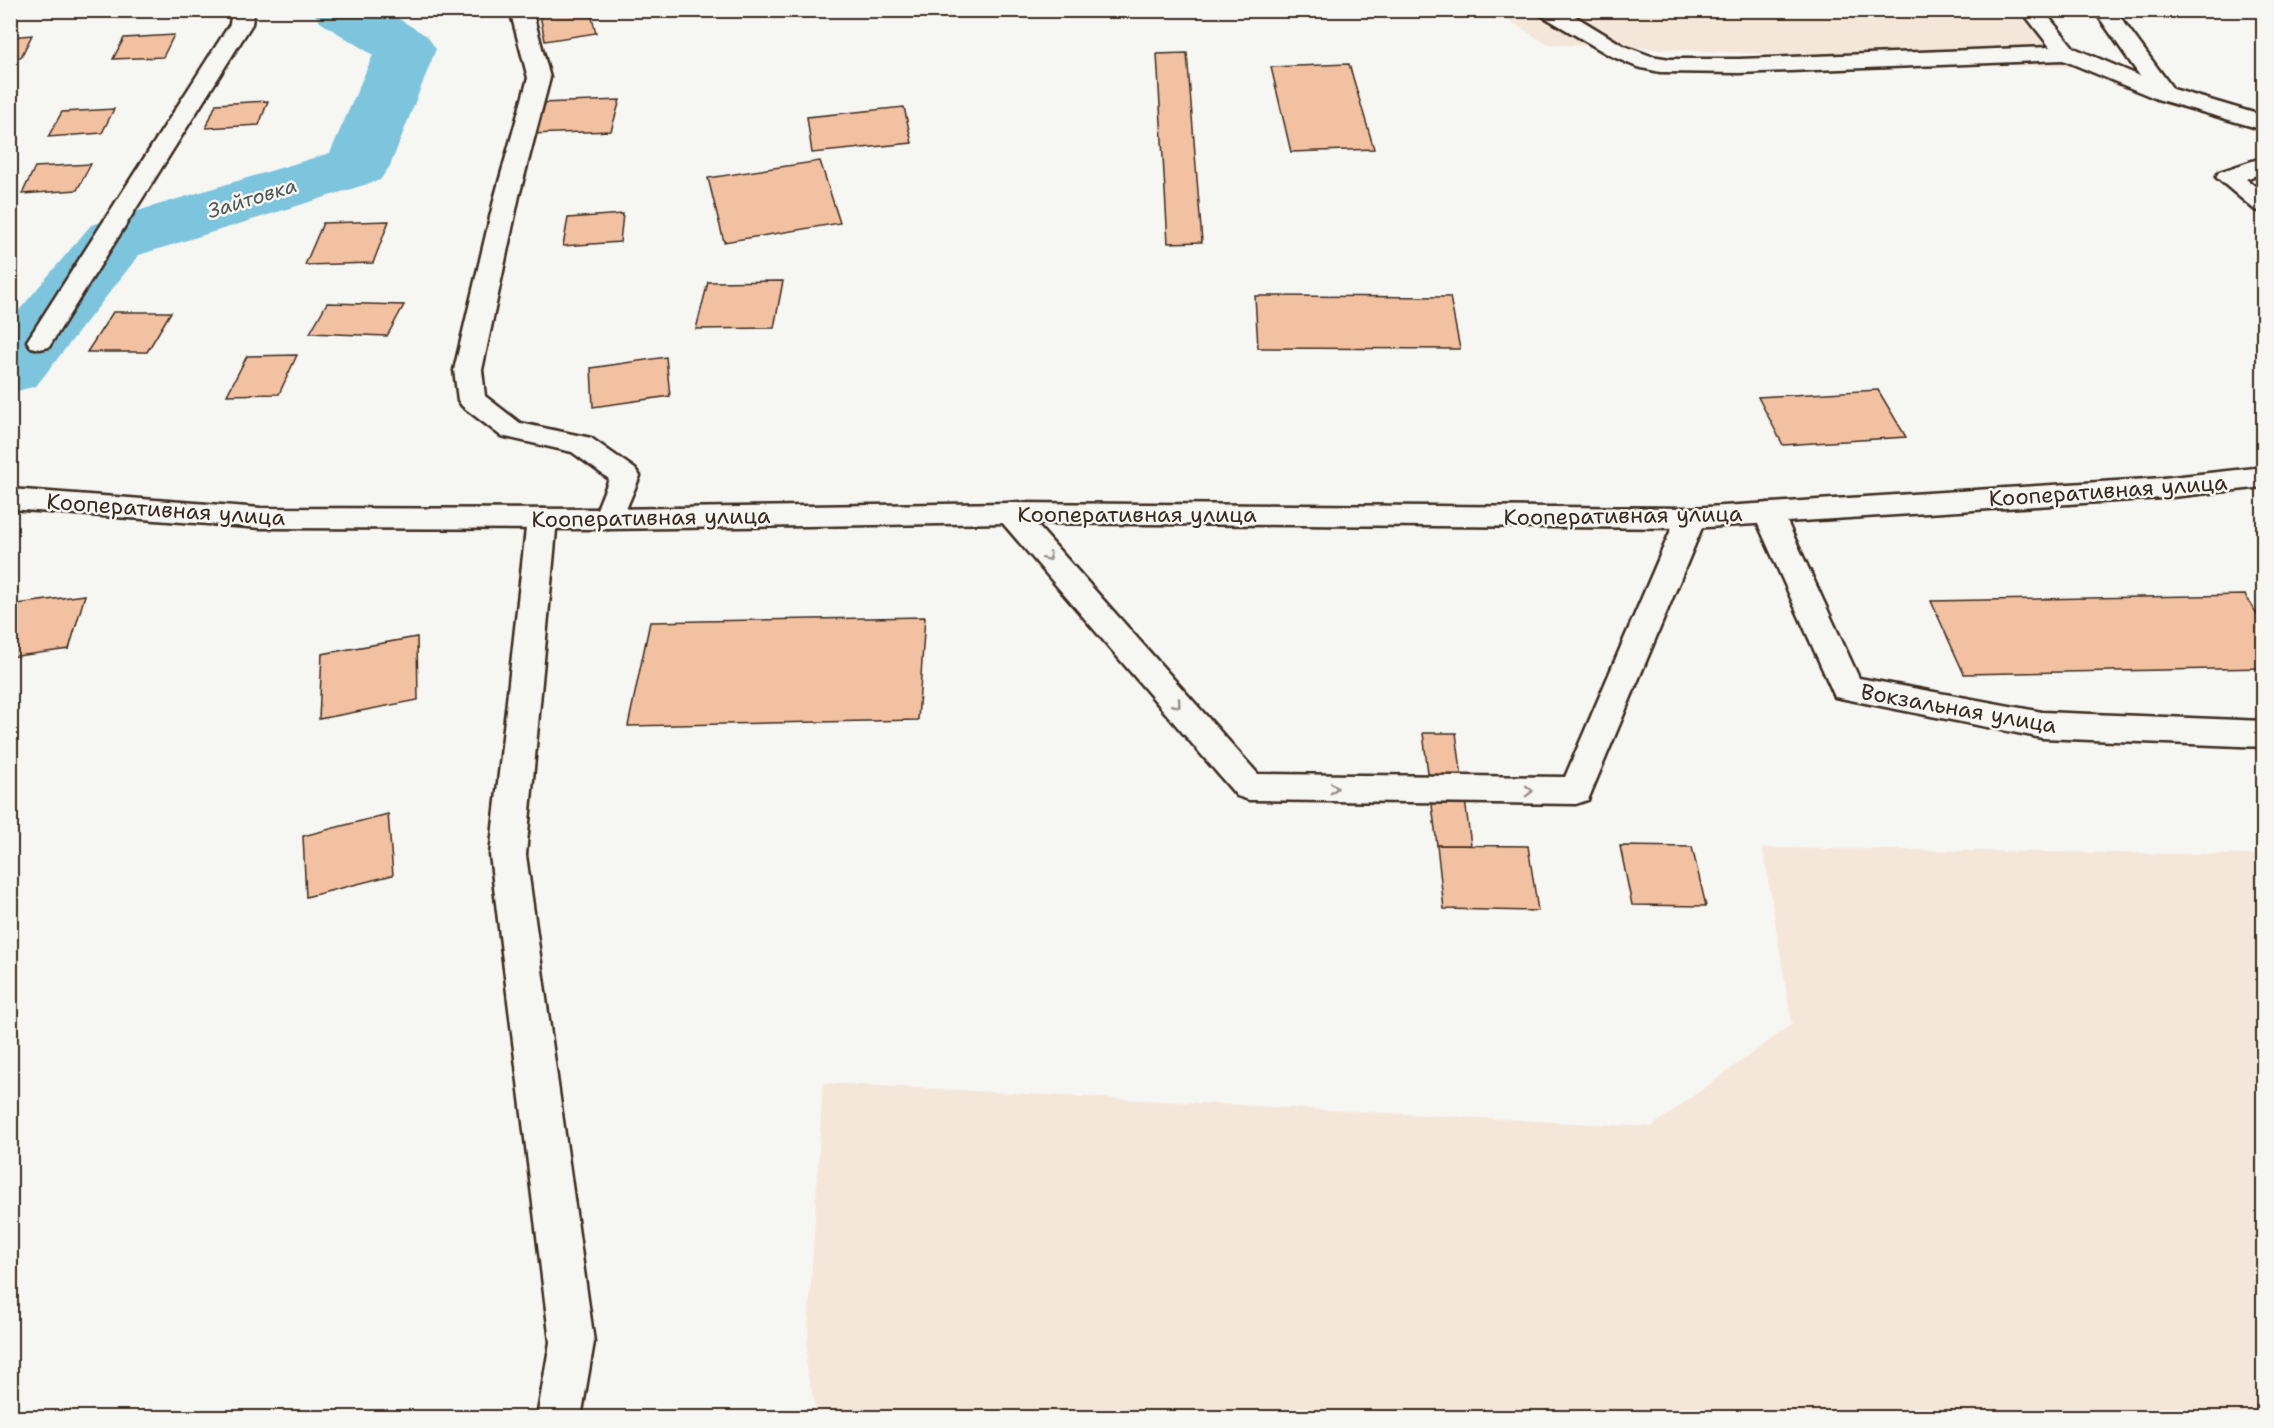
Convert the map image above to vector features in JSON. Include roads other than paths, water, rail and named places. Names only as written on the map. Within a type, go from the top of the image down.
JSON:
[{"type":"street","points":[[40,341],[241,24],[243,10]]},
{"type":"street","points":[[521,10],[539,78],[507,195],[468,370],[472,400],[511,430],[581,445],[626,476],[608,519]]},
{"type":"street","points":[[1549,10],[1631,58],[1662,65],[1739,66],[2066,53],[2165,94],[2264,123]]},
{"type":"street","points":[[2031,10],[2066,53]]},
{"type":"street","points":[[2104,10],[2165,94]]},
{"type":"street","points":[[2264,164],[2228,177],[2264,205]]},
{"type":"street","name":"Кооперативная улица","points":[[10,498],[261,518],[608,519],[1010,513],[1691,518],[2163,488],[2264,477]]},
{"type":"street","points":[[1010,513],[1249,787],[1576,791],[1691,518]]},
{"type":"street","name":"Вокзальная улица","points":[[1768,513],[1847,688],[2042,725],[2264,734]]},
{"type":"street","points":[[542,519],[508,855],[572,1342],[559,1418]]},
{"type":"waterway","name":"Зайтовка","points":[[10,370],[115,240],[357,166],[406,49],[341,10]]}]
